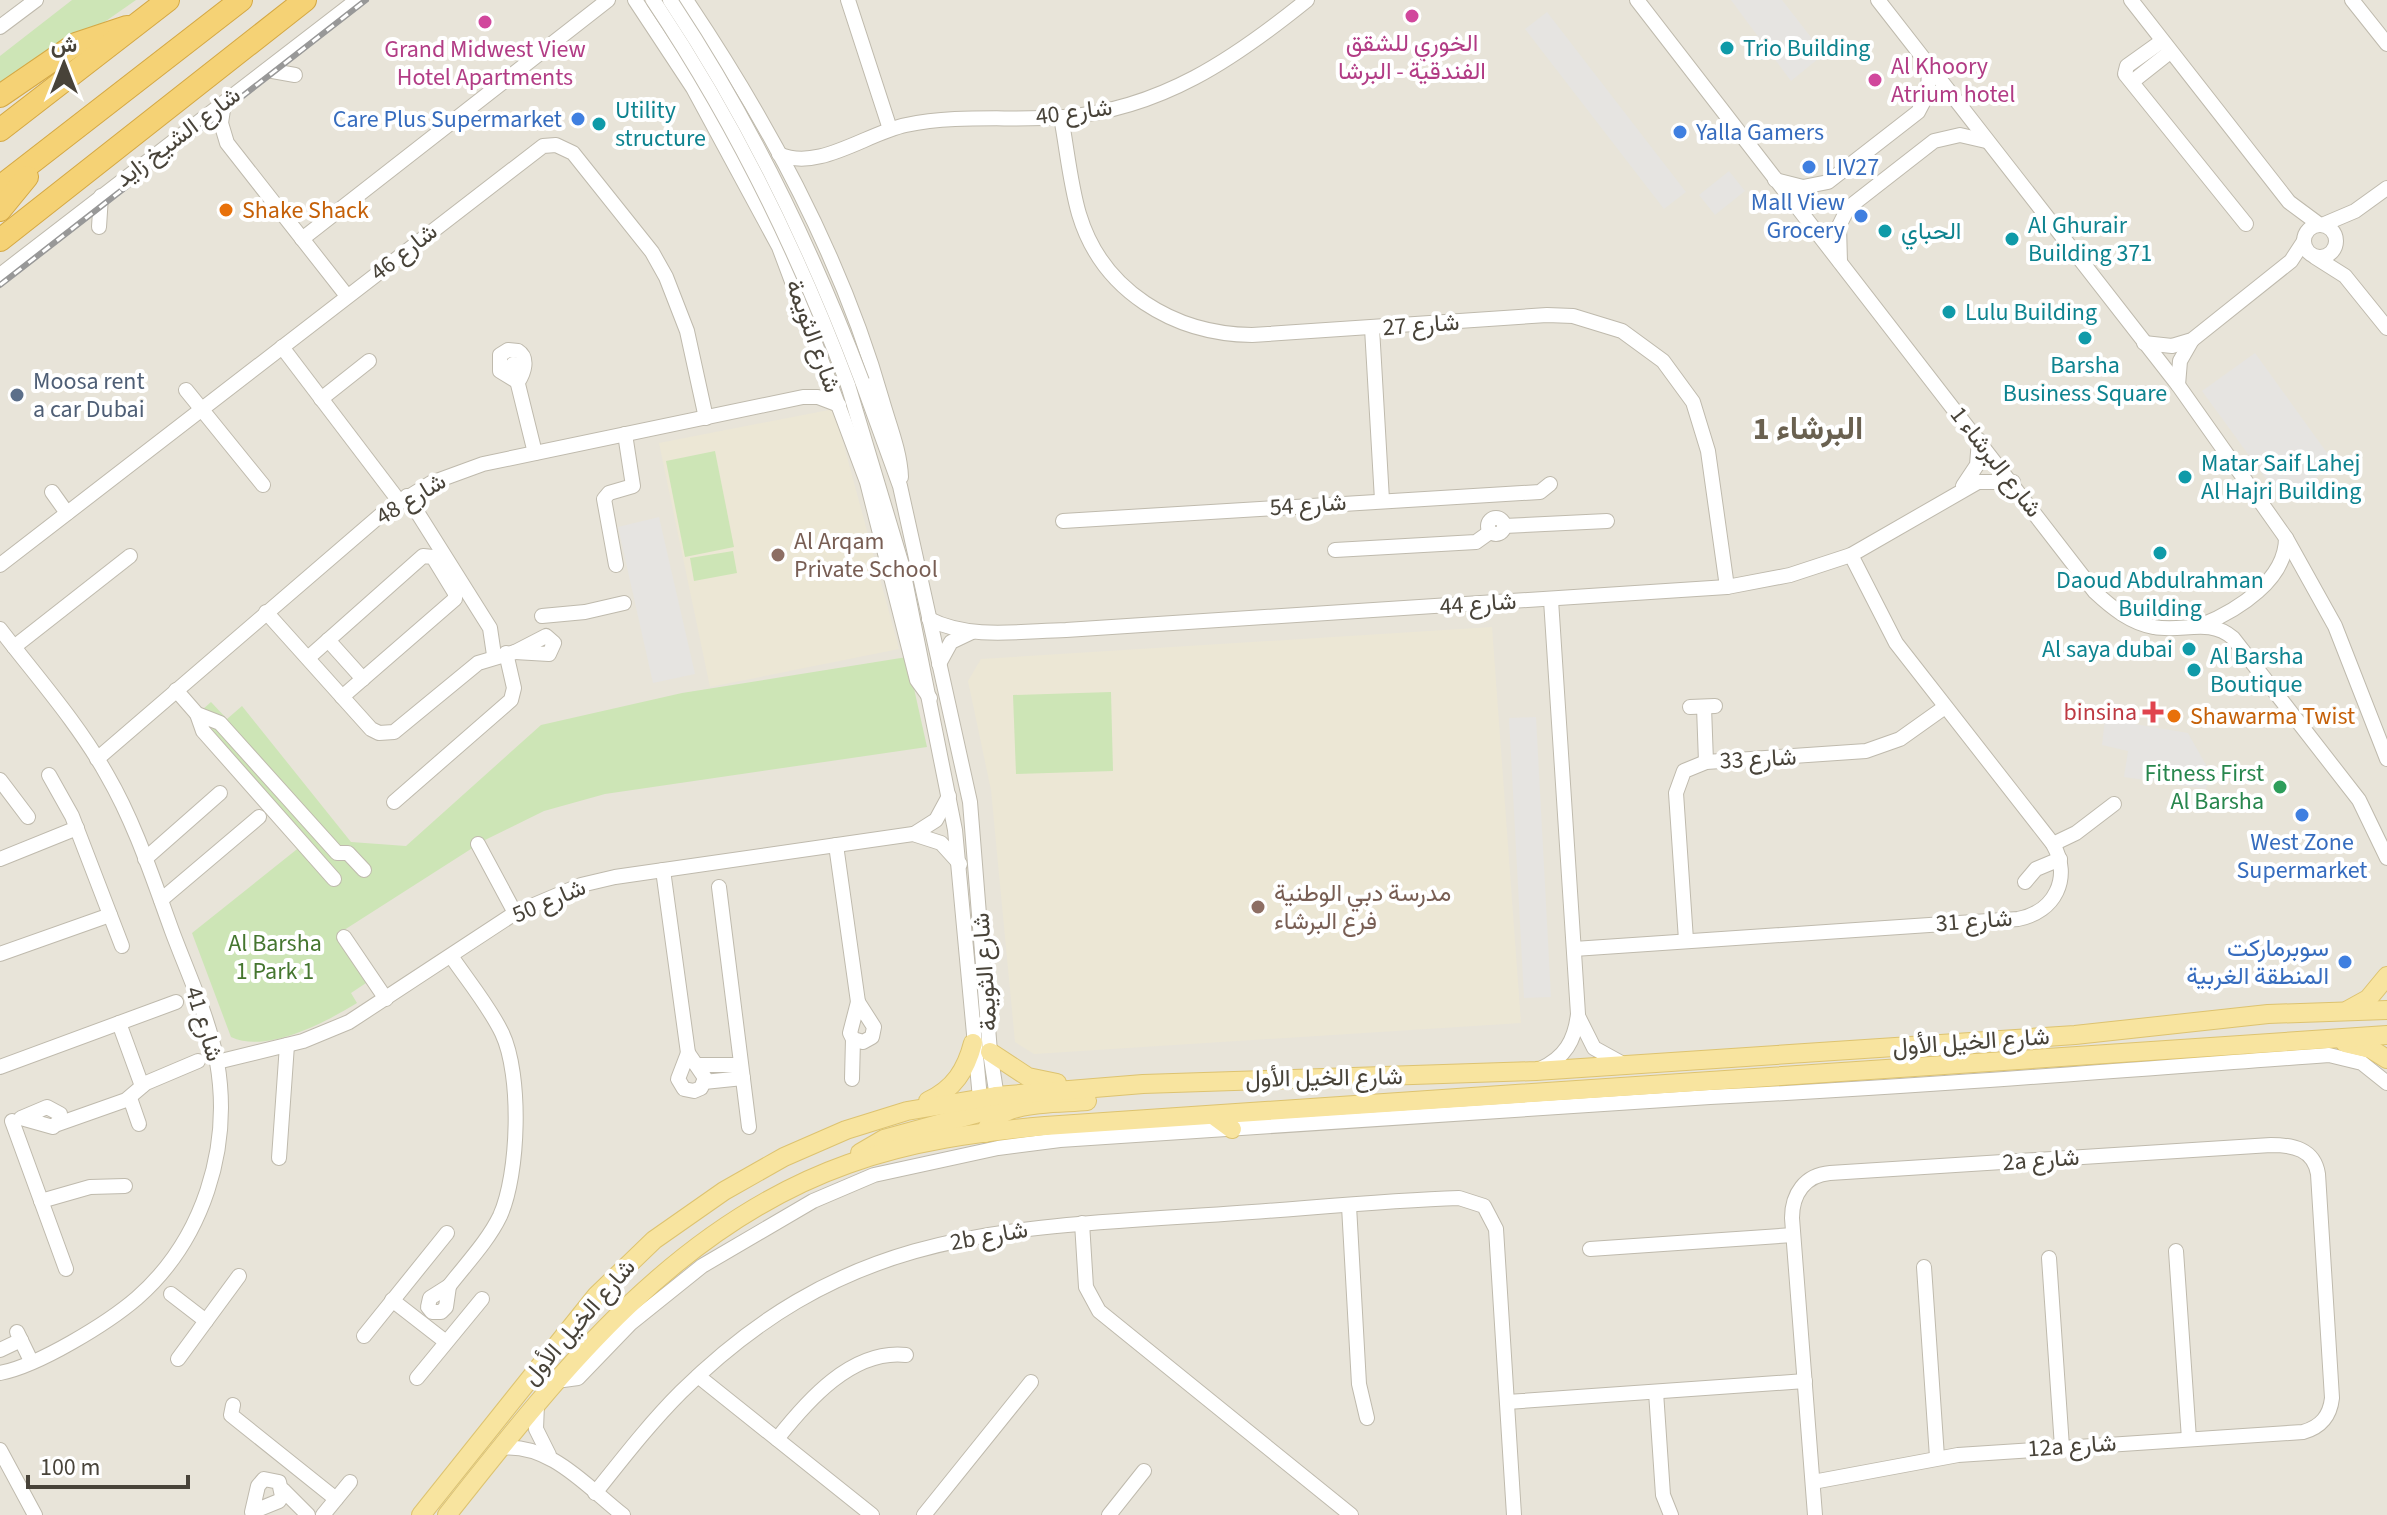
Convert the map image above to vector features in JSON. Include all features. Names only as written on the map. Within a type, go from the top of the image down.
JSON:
[{"type":"highway","points":[[0,130],[168,0]]},
{"type":"highway","points":[[0,187],[241,0]]},
{"type":"highway","points":[[0,240],[305,0]]},
{"type":"highway","points":[[0,96],[76,44],[111,30],[136,25]]},
{"type":"highway","points":[[0,210],[42,154]]},
{"type":"main road","points":[[2342,1013],[2368,999],[2387,976]]},
{"type":"main road","name":"شارع الخيل الأول","points":[[447,1515],[556,1381],[612,1320],[695,1247],[769,1199],[850,1163],[991,1114],[1108,1087],[1143,1084],[1536,1071],[2075,1035],[2268,1014],[2387,1010]]},
{"type":"main road","points":[[2272,1041],[2303,1031],[2387,1024]]},
{"type":"main road","name":"شارع الخيل الأول","points":[[421,1515],[596,1296],[654,1240],[724,1191],[784,1157],[846,1130],[907,1111],[1213,1115],[2387,1035]]},
{"type":"main road","points":[[2315,1038],[2358,1046],[2387,1059]]},
{"type":"main road","points":[[907,1111],[940,1095],[953,1084],[965,1066],[973,1043]]},
{"type":"main road","points":[[990,1052],[1036,1080],[1108,1087]]},
{"type":"main road","points":[[1859,1088],[1876,1071]]},
{"type":"main road","points":[[991,1114],[1105,1098],[1143,1084]]},
{"type":"main road","points":[[1213,1115],[1232,1129]]},
{"type":"street","points":[[0,27],[36,0]]},
{"type":"street","name":"شارع الشيخ زايد","points":[[0,275],[357,0]]},
{"type":"street","points":[[302,239],[608,0]]},
{"type":"street","name":"شارع الثويمة","points":[[635,0],[684,74],[779,247],[874,505],[917,680],[930,698]]},
{"type":"street","points":[[653,0],[695,63],[758,175],[855,383]]},
{"type":"street","points":[[670,0],[716,70],[772,171],[813,259],[855,383]]},
{"type":"street","name":"شارع الثويمة","points":[[686,0],[719,51],[798,190],[874,370],[899,460],[900,486],[973,825],[990,1052],[991,1114]]},
{"type":"street","points":[[848,0],[890,129]]},
{"type":"street","name":"شارع 40","points":[[779,154],[796,160],[818,157],[890,129],[935,121],[1061,117],[1135,103],[1195,80],[1251,45],[1307,0]]},
{"type":"street","name":"شارع البرشاء 1","points":[[1637,0],[2013,482],[2088,584],[2114,608],[2134,621],[2154,627],[2217,628],[2233,638],[2359,800],[2387,858]]},
{"type":"street","points":[[1878,0],[2178,385],[2286,538],[2335,626],[2381,728],[2387,759]]},
{"type":"street","points":[[2131,0],[2292,206],[2331,229],[2345,276]]},
{"type":"street","points":[[2352,0],[2387,44]]},
{"type":"street","points":[[665,43],[689,42],[699,18]]},
{"type":"street","points":[[2166,47],[2127,66],[2125,74],[2246,224]]},
{"type":"street","points":[[684,74],[688,57],[695,50],[719,51]]},
{"type":"street","points":[[1775,180],[1803,187],[1828,182],[1918,112],[1928,93],[1929,67]]},
{"type":"street","points":[[267,70],[295,75]]},
{"type":"street","points":[[224,103],[221,123],[227,143]]},
{"type":"street","name":"شارع 27","points":[[1061,117],[1075,197],[1087,233],[1108,269],[1140,300],[1180,323],[1227,335],[1573,316],[1622,331],[1644,345],[1680,381],[1702,426],[1727,587]]},
{"type":"street","points":[[190,128],[210,132],[227,143],[347,296]]},
{"type":"street","points":[[1840,262],[1839,226],[1848,208],[1934,141],[1960,135],[1987,141]]},
{"type":"street","name":"شارع 46","points":[[0,565],[531,152],[543,146],[562,146],[578,157],[652,252],[666,277],[687,331],[706,418]]},
{"type":"street","points":[[798,190],[803,172],[818,157]]},
{"type":"street","points":[[2178,385],[2180,361],[2192,340],[2282,268],[2311,227],[2355,211],[2387,188]]},
{"type":"street","points":[[99,227],[101,196]]},
{"type":"street","points":[[2292,206],[2314,256],[2345,276],[2387,328]]},
{"type":"street","points":[[2282,268],[2314,256],[2327,256],[2355,211]]},
{"type":"street","points":[[1372,328],[1382,500]]},
{"type":"street","points":[[2144,343],[2167,346],[2192,340]]},
{"type":"street","points":[[282,347],[403,498],[505,653],[514,688],[511,700],[394,802]]},
{"type":"street","points":[[321,399],[369,361]]},
{"type":"street","points":[[803,397],[818,383],[824,363]]},
{"type":"street","points":[[513,364],[535,453]]},
{"type":"street","name":"شارع الثويمة","points":[[855,383],[900,486]]},
{"type":"street","name":"شارع الثويمة","points":[[855,383],[892,527],[949,796],[960,864],[973,1043],[991,1114]]},
{"type":"street","points":[[186,390],[263,485]]},
{"type":"street","name":"شارع 48","points":[[97,759],[403,498],[469,468],[535,453],[803,397],[825,399],[839,405]]},
{"type":"street","points":[[616,565],[603,501],[609,493],[633,486],[625,434]]},
{"type":"street","points":[[1961,490],[1977,465],[1979,440]]},
{"type":"street","name":"شارع 44","points":[[929,619],[948,628],[972,632],[1162,625],[1727,587],[1790,575],[1851,555],[1961,490],[1982,481],[2013,482]]},
{"type":"street","name":"شارع 54","points":[[1063,521],[1543,492],[1550,484]]},
{"type":"street","points":[[52,492],[67,513]]},
{"type":"street","points":[[1335,550],[1479,542],[1496,523],[1495,494]]},
{"type":"street","points":[[1496,523],[1607,521]]},
{"type":"street","points":[[2198,627],[2231,610],[2275,575],[2284,557],[2286,538]]},
{"type":"street","points":[[308,658],[423,556],[431,555],[455,593],[455,599],[342,697]]},
{"type":"street","points":[[1851,555],[1888,631],[2053,844],[2060,859],[2036,869],[2025,882]]},
{"type":"street","points":[[14,647],[130,556]]},
{"type":"street","points":[[1536,1071],[1551,1065],[1566,1051],[1575,1033],[1578,1014],[1551,600]]},
{"type":"street","points":[[266,612],[371,729],[389,734],[471,668],[505,653],[549,654],[554,648],[548,615],[624,603]]},
{"type":"street","name":"شارع 41","points":[[0,629],[97,759],[125,809],[161,900],[217,1062],[220,1120],[213,1174],[163,1288],[127,1306],[96,1328],[3,1375]]},
{"type":"street","points":[[939,664],[951,642],[972,632]]},
{"type":"street","points":[[328,640],[363,679]]},
{"type":"street","points":[[176,690],[197,714],[203,731],[232,749]]},
{"type":"street","points":[[1703,707],[1706,762]]},
{"type":"street","name":"شارع 33","points":[[1686,940],[1676,785],[1691,766],[1706,762],[1866,751],[1911,733],[1945,707]]},
{"type":"street","points":[[197,714],[214,719],[232,749],[281,805],[302,844],[331,876],[337,853]]},
{"type":"street","points":[[49,775],[77,828],[122,946]]},
{"type":"street","points":[[0,780],[28,817]]},
{"type":"street","points":[[145,859],[220,793]]},
{"type":"street","points":[[913,834],[936,820],[949,796]]},
{"type":"street","points":[[2053,844],[2076,833],[2114,804]]},
{"type":"street","points":[[281,805],[316,831],[337,853],[348,853],[364,870]]},
{"type":"street","points":[[161,900],[259,817]]},
{"type":"street","points":[[0,859],[77,828]]},
{"type":"street","points":[[302,844],[316,831]]},
{"type":"street","points":[[913,834],[941,843],[960,864]]},
{"type":"street","name":"شارع 50","points":[[217,1062],[287,1045],[334,1029],[386,999],[515,913],[581,885],[913,834]]},
{"type":"street","points":[[478,844],[515,913]]},
{"type":"street","points":[[836,845],[858,1002],[875,1030],[866,1041],[853,1039]]},
{"type":"street","name":"شارع 31","points":[[1574,949],[2028,917],[2054,898],[2061,879],[2060,859]]},
{"type":"street","points":[[663,870],[693,1059],[704,1082]]},
{"type":"street","points":[[719,887],[749,1127]]},
{"type":"street","points":[[0,954],[110,915]]},
{"type":"street","points":[[344,937],[386,999]]},
{"type":"street","points":[[449,1286],[446,1307],[438,1313],[432,1312],[428,1304],[432,1295],[449,1286],[495,1224],[504,1206],[510,1177],[514,1095],[511,1064],[503,1035],[451,956]]},
{"type":"street","points":[[0,1067],[176,1002]]},
{"type":"street","points":[[852,1079],[853,1039],[849,1029],[858,1002]]},
{"type":"street","points":[[1578,1014],[1585,1035],[1594,1048],[1626,1065]]},
{"type":"street","points":[[119,1023],[142,1086]]},
{"type":"street","points":[[279,1158],[287,1045]]},
{"type":"street","points":[[556,1381],[578,1378],[631,1323],[702,1266],[793,1211],[853,1183],[1019,1145],[1710,1097],[1793,1095],[2329,1055],[2362,1063],[2387,1083]]},
{"type":"street","points":[[693,1059],[742,1071]]},
{"type":"street","points":[[693,1059],[679,1072],[679,1083],[684,1089],[694,1091],[704,1082],[742,1071]]},
{"type":"street","points":[[66,1269],[11,1122],[51,1107],[60,1114],[58,1124],[130,1098],[142,1086],[198,1061]]},
{"type":"street","points":[[130,1098],[139,1124]]},
{"type":"street","name":"2a شارع","points":[[1793,1235],[1792,1210],[1801,1187],[1817,1175],[2285,1145],[2306,1152],[2318,1169],[2332,1391],[2328,1416]]},
{"type":"street","points":[[41,1201],[90,1187],[125,1186]]},
{"type":"street","name":"2b شارع","points":[[595,1493],[657,1417],[698,1376],[788,1305],[865,1266],[929,1247],[1011,1231],[1082,1223],[1473,1200],[1484,1206],[1495,1222],[1507,1402]]},
{"type":"street","points":[[1349,1206],[1359,1384],[1367,1418]]},
{"type":"street","points":[[1082,1223],[1086,1287],[1099,1311],[1351,1515]]},
{"type":"street","points":[[364,1336],[447,1233]]},
{"type":"street","points":[[1590,1249],[1793,1235],[1815,1515]]},
{"type":"street","points":[[2176,1251],[2189,1439]]},
{"type":"street","points":[[2049,1258],[2062,1447]]},
{"type":"street","points":[[1924,1267],[1937,1457]]},
{"type":"street","points":[[178,1359],[239,1276]]},
{"type":"street","points":[[410,1278],[432,1295]]},
{"type":"street","points":[[163,1288],[206,1321]]},
{"type":"street","points":[[417,1378],[482,1299]]},
{"type":"street","points":[[392,1300],[446,1342]]},
{"type":"street","points":[[446,1307],[464,1321]]},
{"type":"street","points":[[0,1350],[19,1336],[31,1361]]},
{"type":"street","points":[[777,1439],[813,1397],[834,1379],[872,1361],[906,1355]]},
{"type":"street","points":[[698,1376],[872,1515]]},
{"type":"street","points":[[1514,1515],[1507,1402],[1805,1381]]},
{"type":"street","points":[[924,1515],[1031,1382]]},
{"type":"street","points":[[1656,1392],[1663,1495],[1671,1515]]},
{"type":"street","points":[[537,1404],[538,1437],[551,1458]]},
{"type":"street","points":[[233,1405],[231,1415],[336,1499]]},
{"type":"street","name":"12a شارع","points":[[1813,1482],[1937,1457],[2303,1432],[2320,1425],[2328,1416]]},
{"type":"street","points":[[500,1448],[527,1448],[551,1458],[623,1515]]},
{"type":"street","points":[[0,1450],[35,1515]]},
{"type":"street","points":[[1109,1515],[1144,1471]]},
{"type":"street","points":[[251,1513],[261,1481],[274,1479],[281,1496],[297,1515]]},
{"type":"street","points":[[323,1515],[350,1482]]},
{"type":"street","points":[[251,1513],[281,1496]]},
{"type":"street","points":[[281,1496],[308,1515]]},
{"type":"shaded area","name":"البرشاء 1","points":[[0,0],[2387,0],[2387,1515],[0,1515]]},
{"type":"shaded area","points":[[1731,0],[1782,0],[1824,54],[1791,81]]},
{"type":"shaded area","points":[[1547,12],[1686,192],[1664,209],[1525,29]]},
{"type":"shaded area","points":[[1729,171],[1745,191],[1715,215],[1699,195]]},
{"type":"shaded area","points":[[2255,353],[2335,464],[2283,502],[2202,391]]},
{"type":"shaded area","name":"Al Arqam Private School","points":[[834,409],[899,649],[710,687],[659,443]]},
{"type":"shaded area","points":[[659,517],[695,674],[653,683],[618,527]]},
{"type":"shaded area","name":"مدرسة دبي الوطنية فرع البرشاء","points":[[1492,627],[1521,1023],[1034,1054],[1015,1042],[991,790],[968,681],[981,659]]},
{"type":"shaded area","points":[[1536,717],[1551,997],[1524,998],[1509,718]]},
{"type":"shaded area","points":[[2105,719],[2188,733],[2210,772],[2206,789],[2124,777],[2128,751],[2102,745]]},
{"type":"green space","points":[[72,0],[136,0],[0,95],[0,56]]},
{"type":"green space","points":[[715,451],[734,547],[685,557],[666,461]]},
{"type":"green space","points":[[733,551],[737,573],[694,581],[690,558]]},
{"type":"green space","name":"Al Barsha 1 Park 1","points":[[907,657],[927,747],[605,794],[544,811],[485,840],[341,932],[369,981],[351,993],[357,1003],[313,1027],[279,1039],[262,1042],[231,1037],[192,933],[301,846],[193,718],[211,702],[227,719],[242,706],[351,842],[406,846],[541,725],[682,693]]},
{"type":"green space","points":[[1111,692],[1113,771],[1016,774],[1013,695]]},
{"type":"railway","points":[[0,285],[366,0]]},
{"type":"place","name":"الخوري للشقق الفندقية - البرشا","points":[[1412,16]]},
{"type":"place","name":"Grand Midwest View Hotel Apartments","points":[[485,22]]},
{"type":"place","name":"Trio Building","points":[[1727,48]]},
{"type":"place","name":"Al Khoory Atrium hotel","points":[[1875,80]]},
{"type":"place","name":"Care Plus Supermarket","points":[[578,119]]},
{"type":"place","name":"Utility structure","points":[[599,124]]},
{"type":"place","name":"Yalla Gamers","points":[[1680,132]]},
{"type":"place","name":"LIV27","points":[[1809,167]]},
{"type":"place","name":"Shake Shack","points":[[226,210]]},
{"type":"place","name":"Mall View Grocery","points":[[1861,216]]},
{"type":"place","name":"الحباي","points":[[1885,231]]},
{"type":"place","name":"Al Ghurair Building 371","points":[[2012,239]]},
{"type":"place","name":"Lulu Building","points":[[1949,312]]},
{"type":"place","name":"Barsha Business Square","points":[[2085,338]]},
{"type":"place","name":"Moosa rent a car Dubai","points":[[17,395]]},
{"type":"place","name":"Matar Saif Lahej Al Hajri Building","points":[[2185,477]]},
{"type":"place","name":"Daoud Abdulrahman Building","points":[[2160,553]]},
{"type":"place","name":"Al Arqam Private School","points":[[778,555]]},
{"type":"place","name":"Al saya dubai","points":[[2189,649]]},
{"type":"place","name":"Al Barsha Boutique","points":[[2194,670]]},
{"type":"place","name":"binsina","points":[[2153,712]]},
{"type":"place","name":"Shawarma Twist","points":[[2174,716]]},
{"type":"place","name":"Fitness First Al Barsha","points":[[2280,787]]},
{"type":"place","name":"West Zone Supermarket","points":[[2302,815]]},
{"type":"place","name":"مدرسة دبي الوطنية فرع البرشاء","points":[[1258,907]]},
{"type":"place","name":"سوبرماركت المنطقة الغربية","points":[[2345,962]]},
{"type":"district","name":"البرشاء 1","points":[[1808,429]]}]
